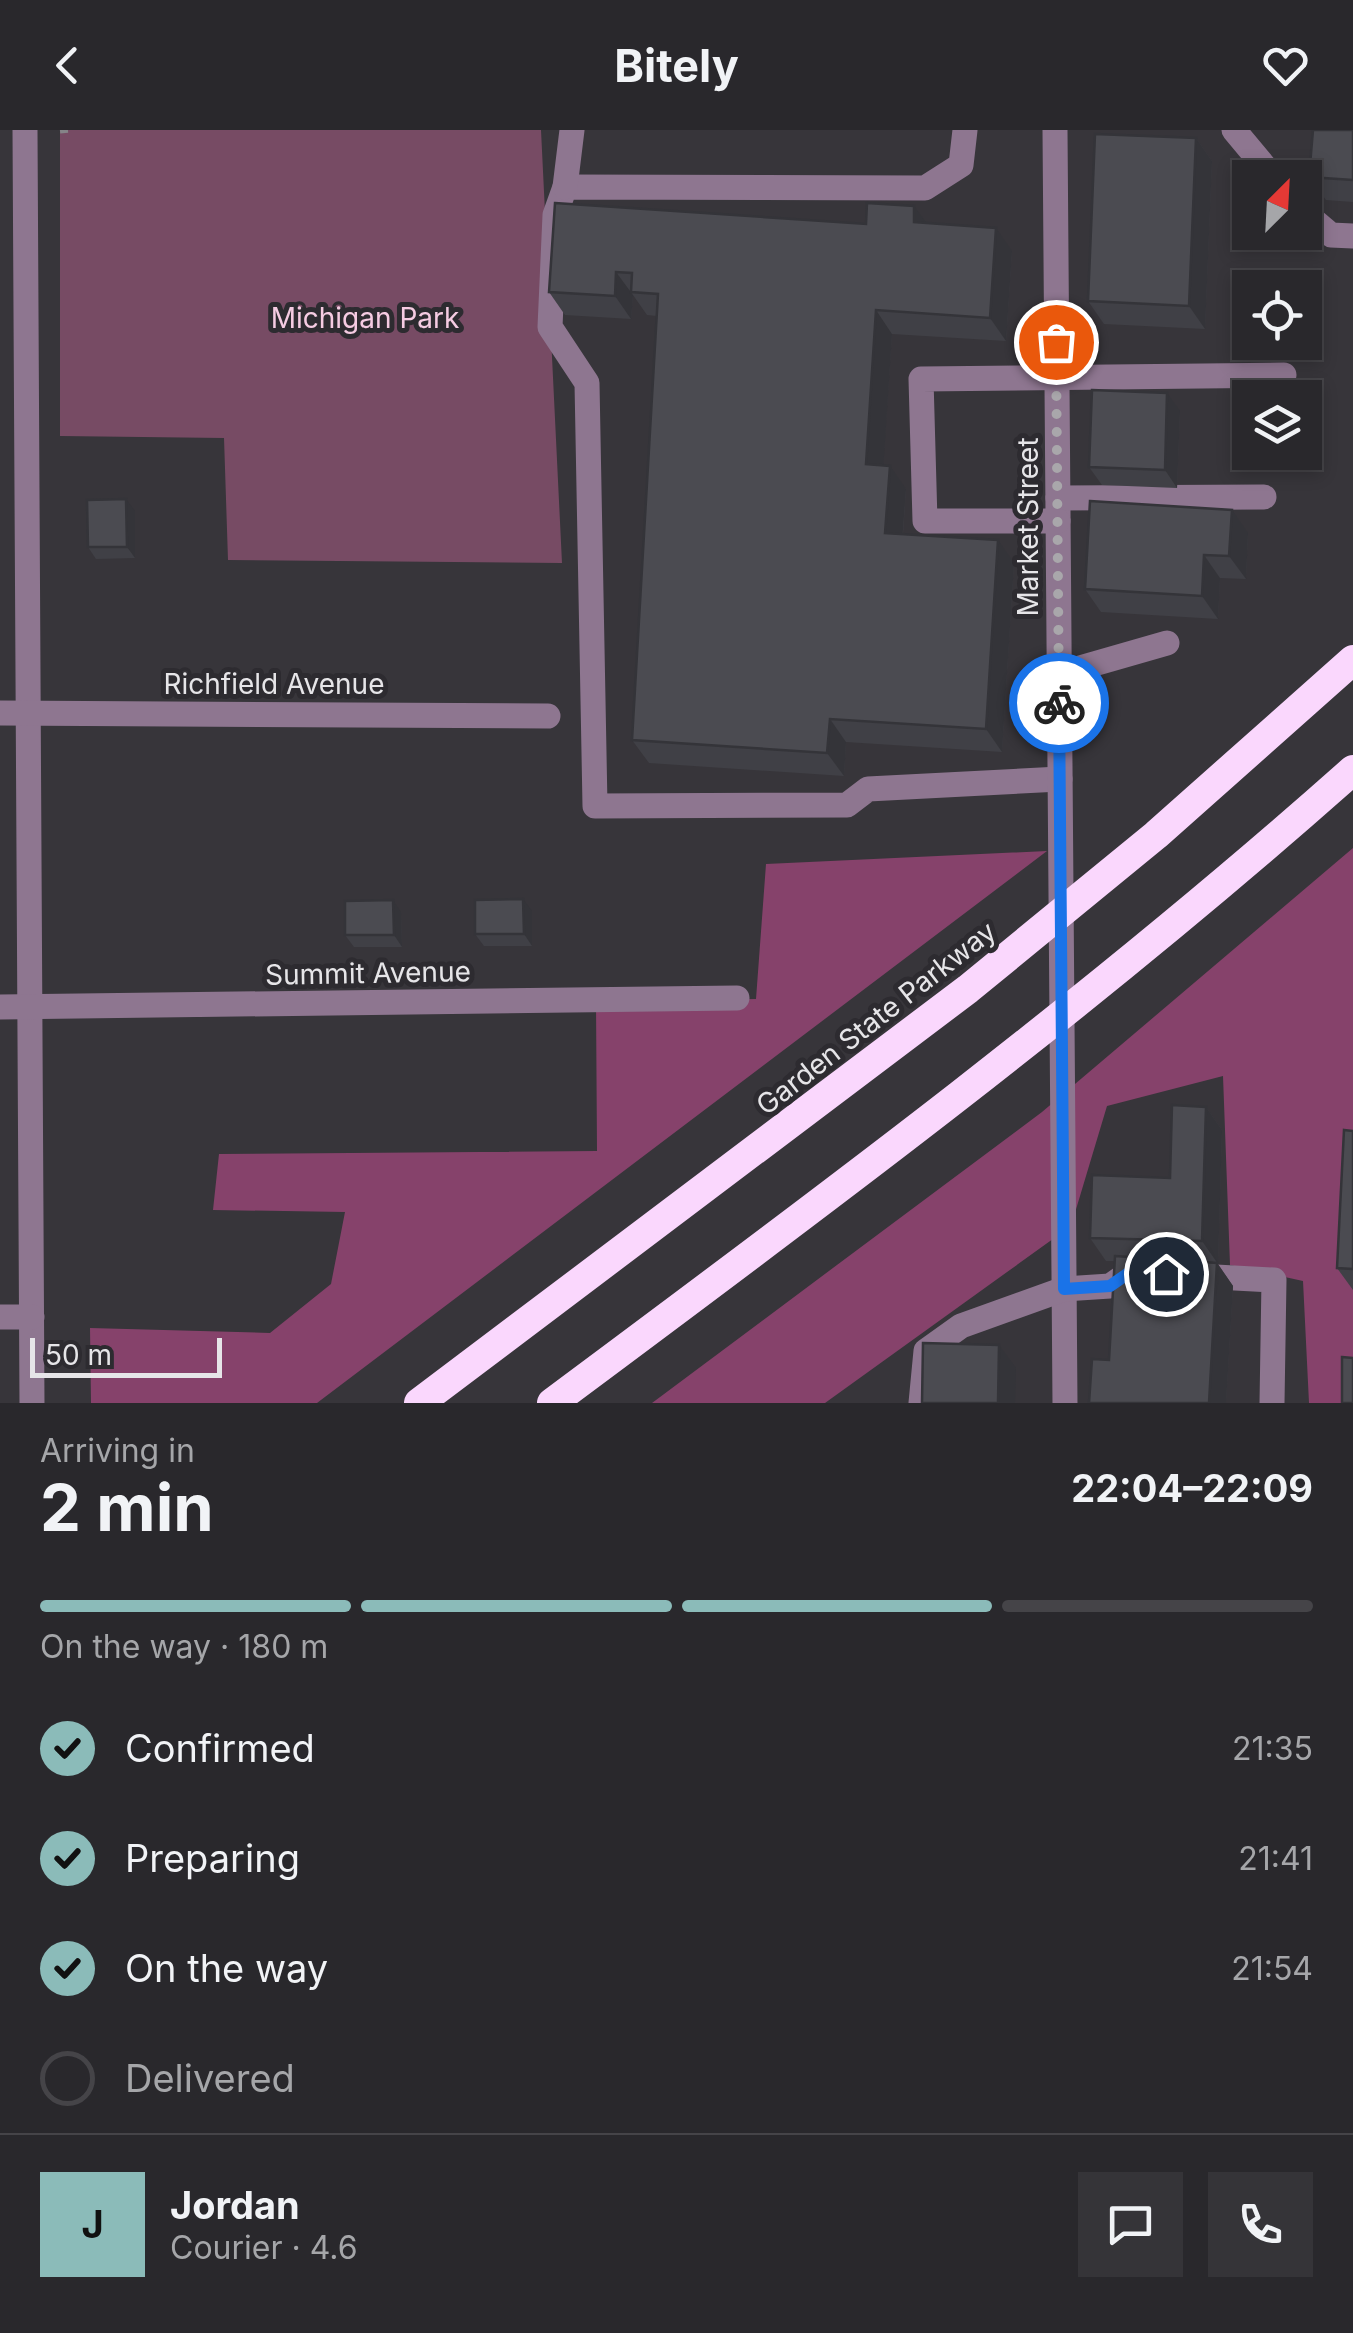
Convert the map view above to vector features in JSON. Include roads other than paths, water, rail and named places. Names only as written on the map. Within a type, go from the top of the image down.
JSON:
[{"type":"highway","name":"Garden State Parkway","points":[[419,1403],[968,990],[1156,835],[1353,660]]},
{"type":"highway","points":[[552,1403],[968,1093],[1156,941],[1353,770]]},
{"type":"street","points":[[25,130],[12,420],[13,713],[27,1007],[32,1403]]},
{"type":"street","points":[[572,130],[565,187],[555,216],[550,327],[587,382],[596,806],[847,805],[868,788],[1060,780]]},
{"type":"street","points":[[565,187],[925,188],[961,165],[965,130]]},
{"type":"street","name":"Market Street","points":[[1055,130],[1065,1403]]},
{"type":"street","points":[[1234,130],[1259,160]]},
{"type":"street","points":[[1322,228],[1330,235],[1353,236]]},
{"type":"street","points":[[1264,497],[924,522],[922,378],[1284,376]]},
{"type":"street","points":[[1059,674],[1168,643]]},
{"type":"street","name":"Richfield Avenue","points":[[13,713],[548,716]]},
{"type":"street","name":"Summit Avenue","points":[[0,1007],[736,998]]},
{"type":"street","points":[[921,1403],[926,1351],[961,1326],[1064,1289],[1110,1286],[1130,1272],[1274,1280],[1272,1403]]},
{"type":"street","points":[[0,1317],[32,1317]]},
{"type":"park label","name":"Michigan Park","points":[[365,318]]}]
